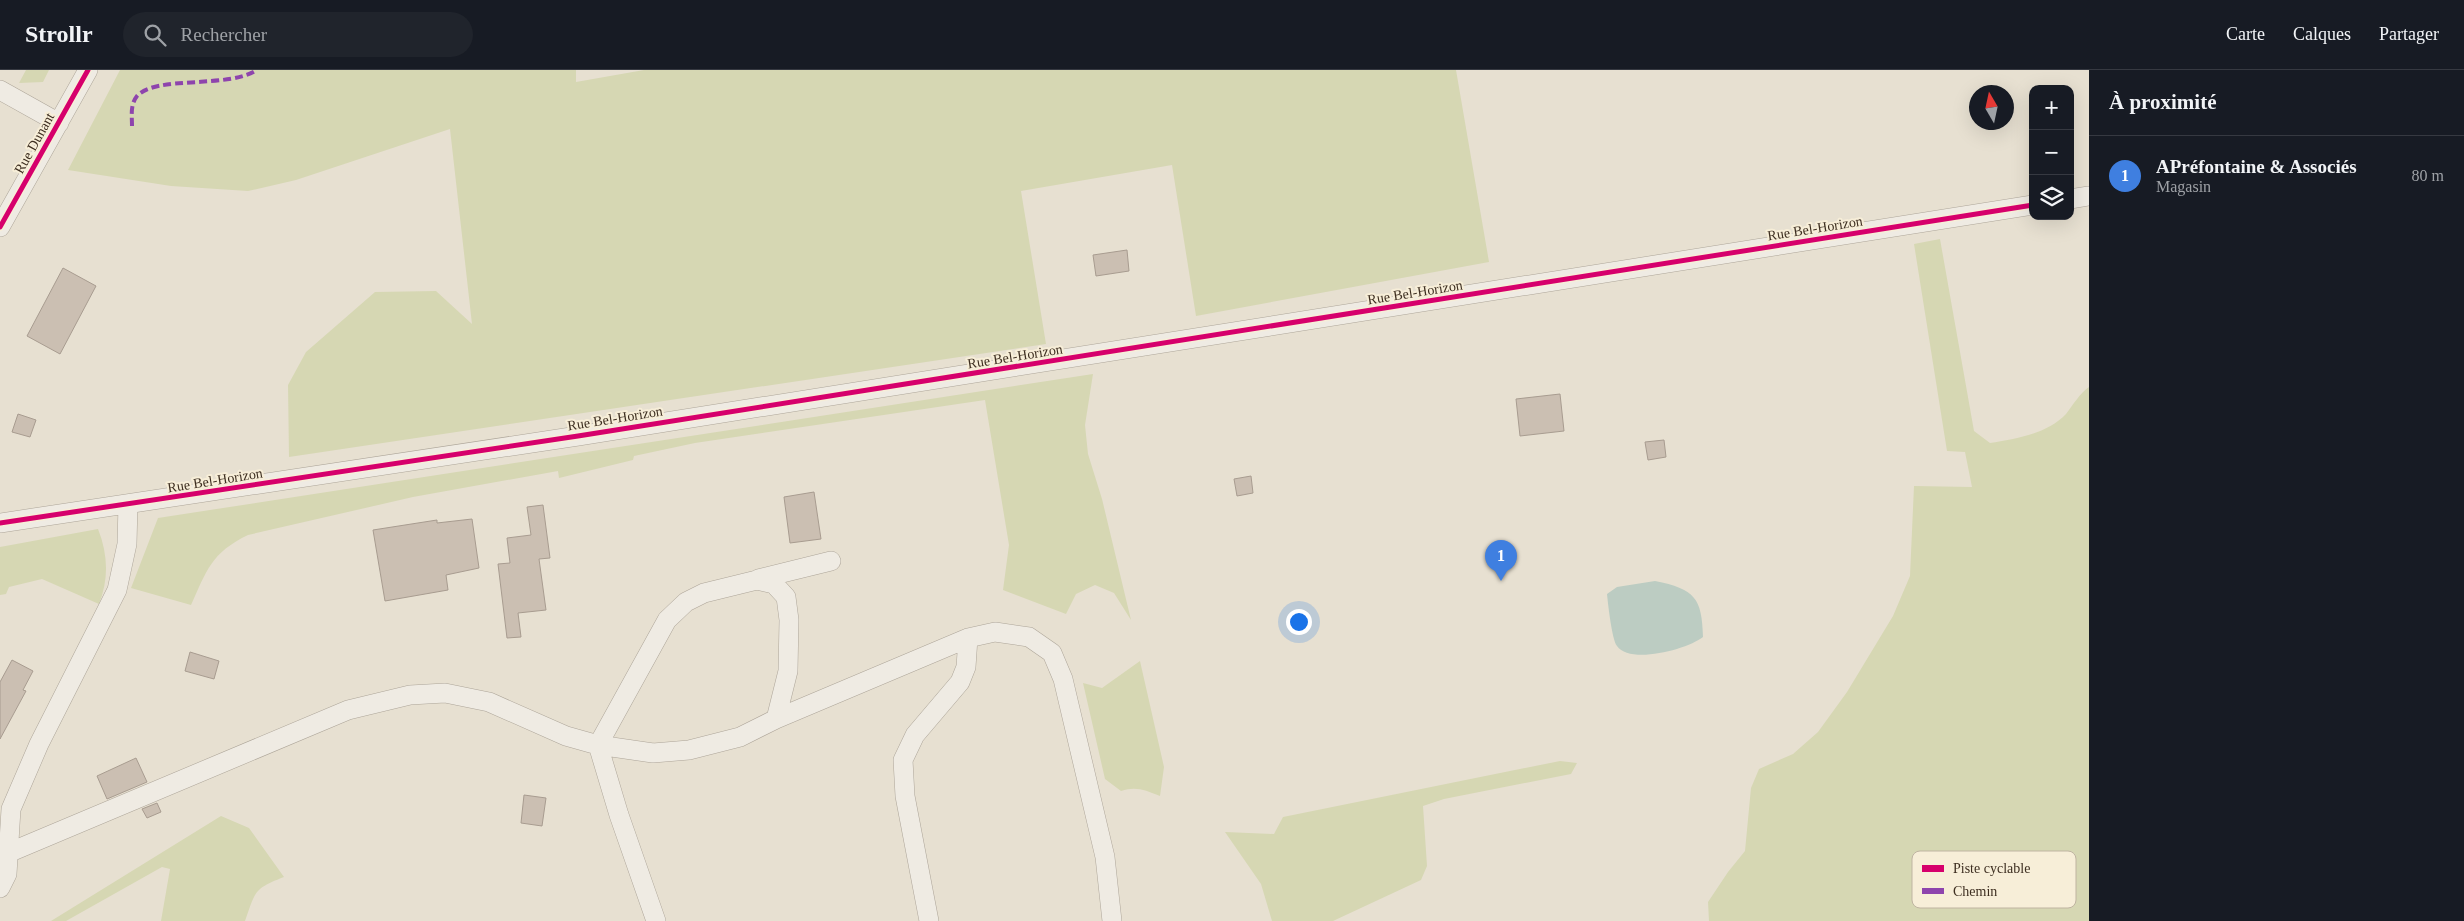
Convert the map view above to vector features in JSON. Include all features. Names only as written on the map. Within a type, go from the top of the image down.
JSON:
[{"type":"street","name":"Rue Dunant","points":[[0,228],[88,70]]},
{"type":"street","points":[[0,90],[59,123]]},
{"type":"street","points":[[2074,198],[2089,196]]},
{"type":"street","name":"Rue Bel-Horizon","points":[[0,523],[940,379],[2029,206]]},
{"type":"street","points":[[0,888],[7,874],[11,809],[38,744],[117,590],[127,544],[128,504]]},
{"type":"street","points":[[654,918],[619,815],[598,745],[668,620],[686,602],[704,593],[831,560]]},
{"type":"street","points":[[757,580],[774,584],[786,597],[789,620],[788,671],[776,719]]},
{"type":"street","points":[[8,853],[348,710],[410,695],[445,693],[489,702],[566,736],[598,745],[653,753],[689,750],[740,737],[776,719],[968,638],[995,632],[1029,638],[1052,653],[1063,679],[1105,857],[1112,921]]},
{"type":"street","points":[[930,921],[905,796],[903,760],[914,734],[960,682],[966,667],[968,638]]},
{"type":"green space","points":[[26,70],[49,70],[43,82],[19,83]]},
{"type":"green space","points":[[120,70],[576,70],[576,82],[644,70],[1456,70],[1489,262],[1196,316],[1172,165],[1021,191],[1046,344],[289,457],[288,385],[306,352],[375,292],[436,291],[472,324],[450,129],[296,180],[248,191],[171,186],[68,170]]},
{"type":"green space","points":[[1940,239],[1974,431],[1990,443],[2040,431],[2066,414],[2089,387],[2089,921],[1709,921],[1708,902],[1745,851],[1751,788],[1759,769],[1793,754],[1818,732],[1847,692],[1893,616],[1910,576],[1914,486],[1972,487],[1965,452],[1947,451],[1914,244]]},
{"type":"green space","points":[[1093,374],[1085,425],[1088,454],[1102,499],[1131,620],[1114,593],[1095,585],[1076,594],[1066,614],[1003,590],[1009,545],[985,400],[695,443],[634,456],[633,460],[559,478],[558,471],[413,497],[248,535],[218,556],[206,572],[191,605],[131,588],[158,518]]},
{"type":"green space","points":[[98,529],[104,548],[106,566],[106,576],[99,604],[42,579],[9,587],[6,594],[0,595],[0,547]]},
{"type":"green space","points":[[1140,661],[1164,767],[1160,796],[1140,789],[1121,791],[1105,779],[1083,683],[1102,688]]},
{"type":"green space","points":[[1560,761],[1577,763],[1571,774],[1444,799],[1423,806],[1427,866],[1421,880],[1333,921],[1272,921],[1261,884],[1225,832],[1274,834],[1283,817]]},
{"type":"green space","points":[[221,816],[249,828],[284,877],[266,885],[257,892],[245,921],[161,921],[170,869],[162,867],[66,921],[51,921]]},
{"type":"shaded area","points":[[1655,581],[1679,588],[1694,597],[1701,613],[1703,637],[1685,646],[1659,653],[1646,655],[1624,652],[1617,646],[1613,637],[1607,594],[1617,587]]},
{"type":"building","points":[[1127,250],[1129,271],[1096,276],[1093,255]]},
{"type":"building","points":[[63,268],[96,286],[60,354],[27,336]]},
{"type":"building","points":[[1560,394],[1564,431],[1520,436],[1516,399]]},
{"type":"building","points":[[18,414],[36,420],[30,437],[12,432]]},
{"type":"building","points":[[1664,440],[1666,457],[1648,460],[1645,442]]},
{"type":"building","points":[[1251,476],[1253,493],[1237,496],[1234,479]]},
{"type":"building","points":[[814,492],[821,539],[790,543],[784,497]]},
{"type":"building","points":[[543,505],[550,558],[539,559],[546,610],[518,613],[521,637],[507,638],[498,564],[510,563],[507,538],[531,535],[527,507]]},
{"type":"building","points":[[472,519],[479,568],[446,575],[448,590],[385,601],[373,530],[437,520],[437,523]]},
{"type":"building","points":[[190,652],[219,661],[214,679],[185,671]]},
{"type":"building","points":[[12,660],[33,671],[23,690],[26,691],[0,739],[0,682]]},
{"type":"building","points":[[136,758],[147,782],[107,799],[97,776]]},
{"type":"building","points":[[524,795],[546,798],[542,826],[521,823]]},
{"type":"building","points":[[157,803],[161,812],[147,818],[142,809]]},
{"type":"marked path","points":[[132,126],[133,103],[137,96],[146,90],[160,86],[229,79],[244,76],[257,70]]},
{"type":"cycle path","points":[[0,227],[88,70]]},
{"type":"cycle path","points":[[0,523],[578,436],[2029,206]]},
{"type":"place","name":"APréfontaine & Associés","points":[[1501,581]]}]
